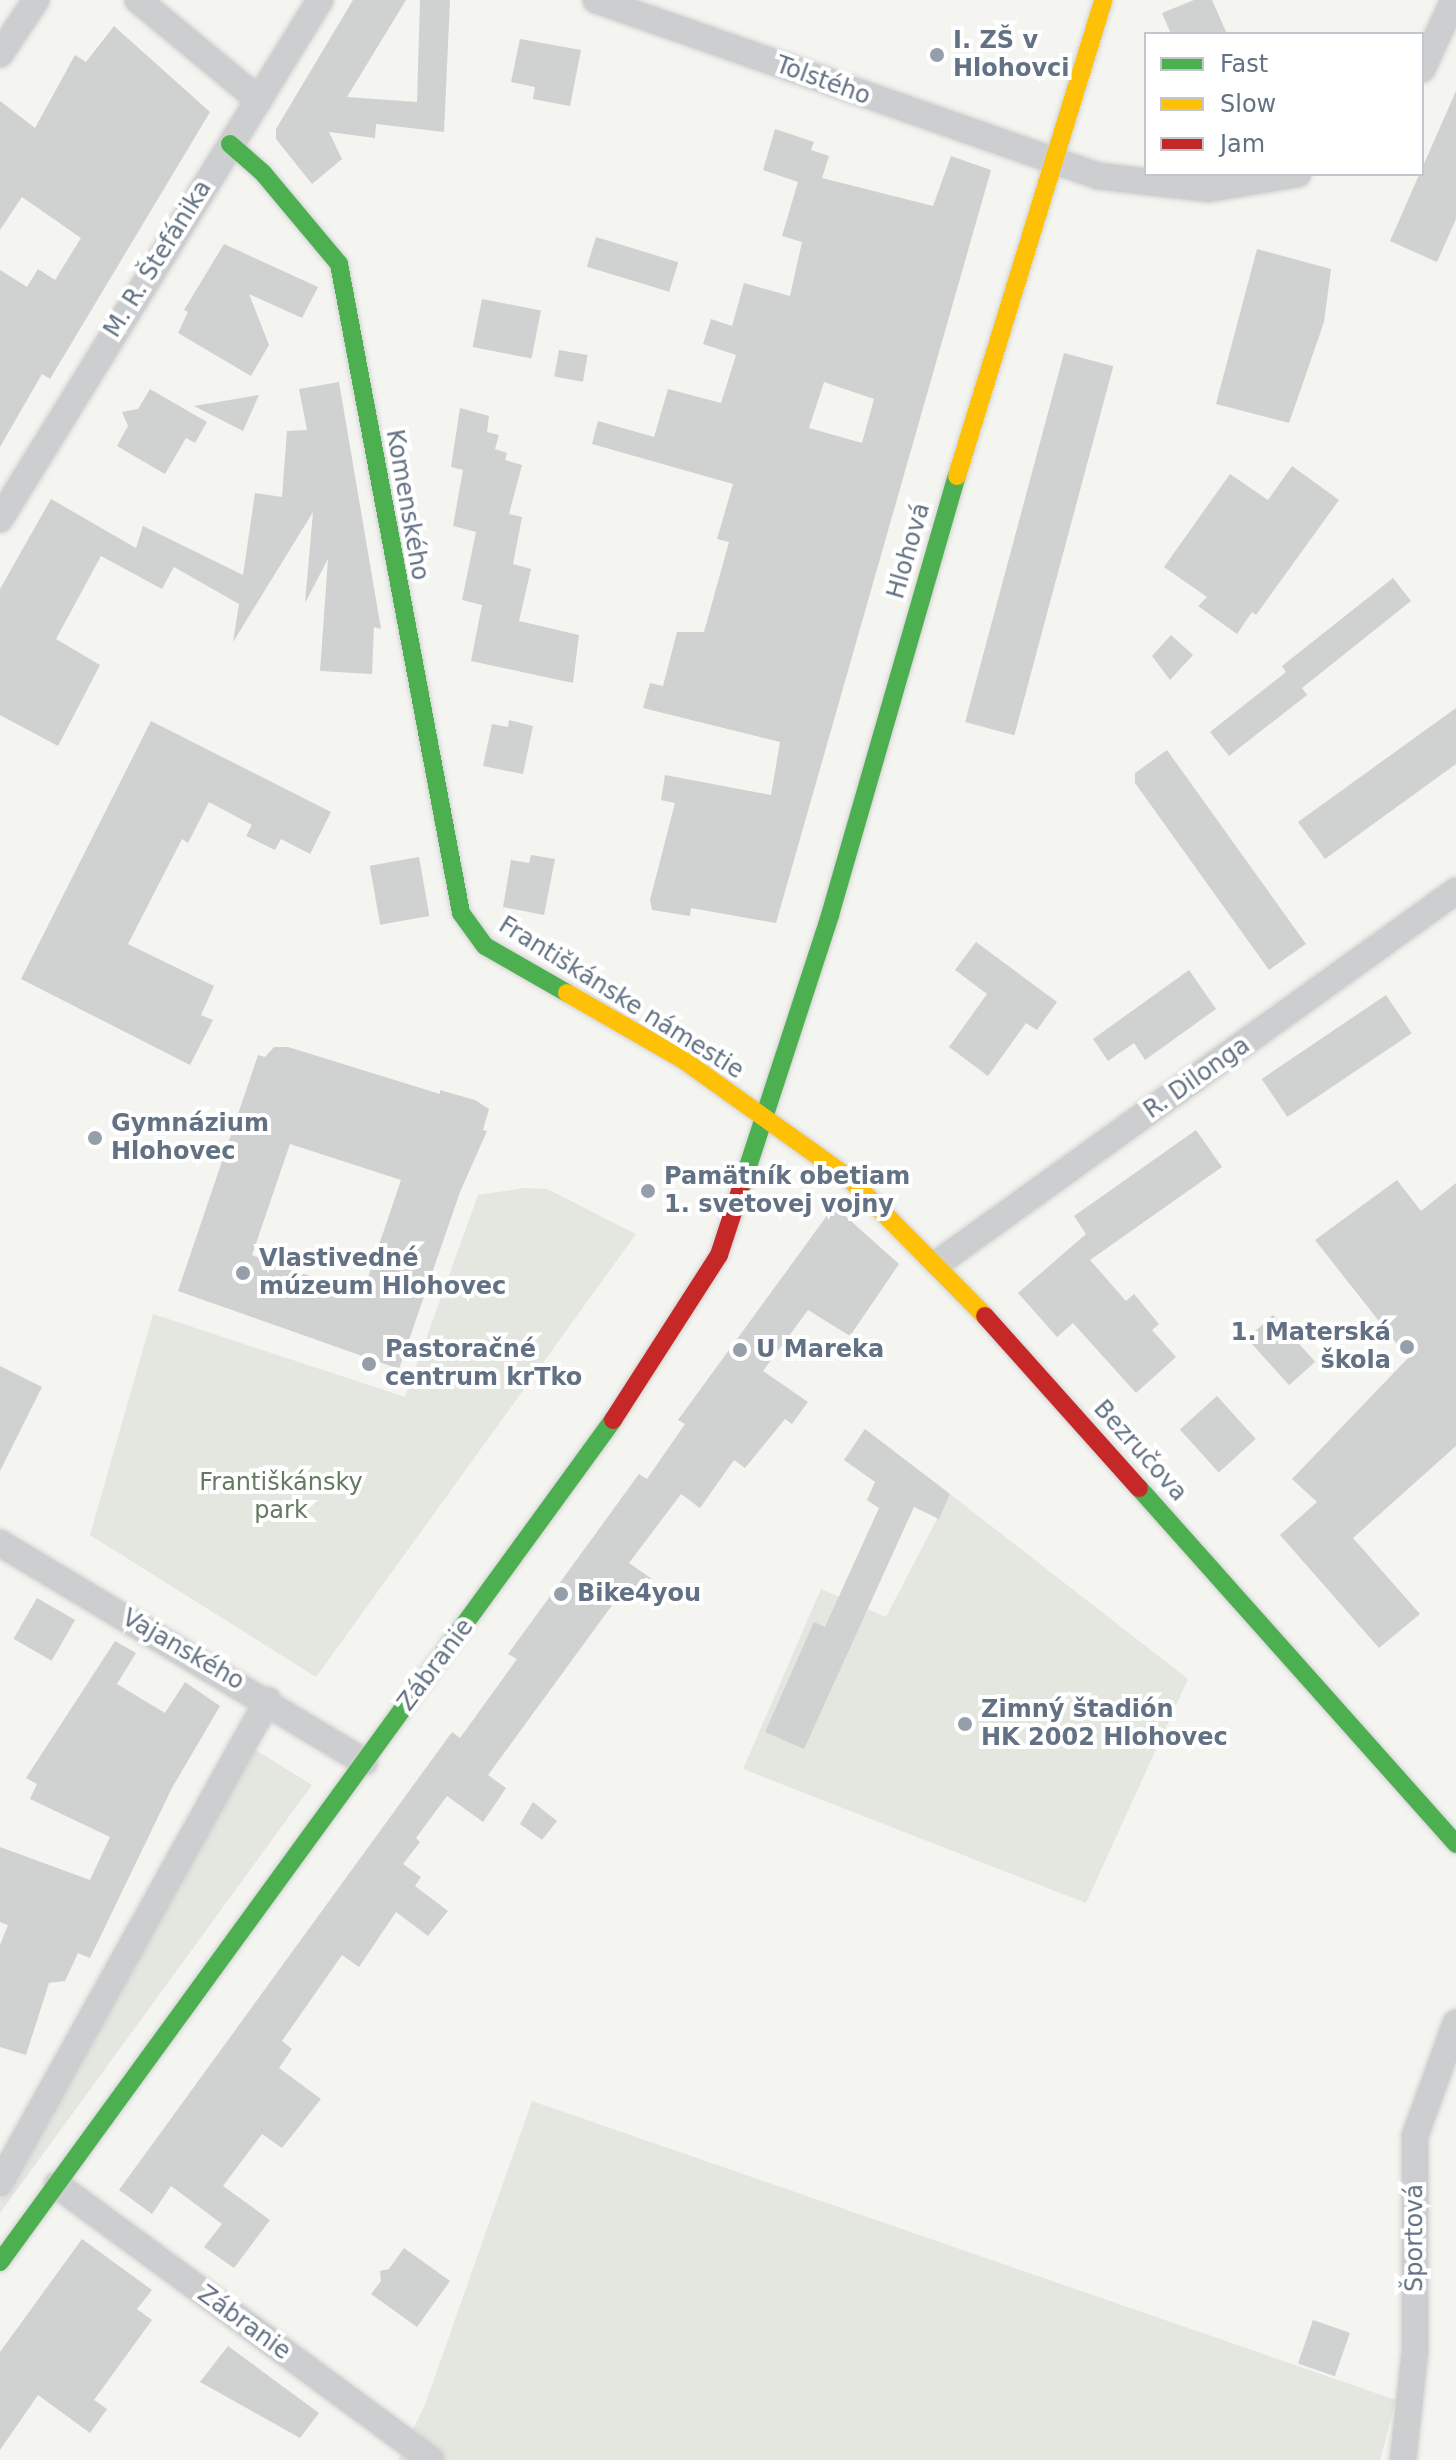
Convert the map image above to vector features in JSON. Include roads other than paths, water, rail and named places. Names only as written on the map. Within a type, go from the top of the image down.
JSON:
[{"type":"main road","name":"Hlohová","points":[[763,1117],[830,915],[1050,160],[1103,0]]},
{"type":"main road","name":"Komenského","points":[[230,144],[263,173],[339,264],[461,913]]},
{"type":"main road","name":"Františkánske námestie","points":[[461,913],[485,946],[682,1059],[763,1117]]},
{"type":"main road","name":"Bezručova","points":[[763,1117],[850,1179],[938,1263],[1456,1844]]},
{"type":"main road","name":"Zábranie","points":[[0,2262],[671,1336],[719,1255],[763,1117]]},
{"type":"street","points":[[0,54],[36,0]]},
{"type":"street","points":[[138,0],[259,100]]},
{"type":"street","name":"M. R. Štefánika","points":[[0,519],[320,0]]},
{"type":"street","name":"Tolstého","points":[[596,0],[1111,179],[1208,189],[1286,176]]},
{"type":"street","points":[[1424,65],[1454,0]]},
{"type":"street","name":"R. Dilonga","points":[[938,1263],[1456,891]]},
{"type":"street","name":"Vajanského","points":[[0,1543],[268,1700],[364,1762]]},
{"type":"street","points":[[0,2183],[268,1700]]},
{"type":"street","name":"Športová","points":[[1403,2460],[1415,2351],[1415,2136],[1456,2023]]},
{"type":"street","name":"Zábranie","points":[[57,2185],[431,2460]]},
{"type":"place","name":"I. ZŠ v Hlohovci","points":[[937,55]]},
{"type":"place","name":"Gymnázium Hlohovec","points":[[95,1138]]},
{"type":"place","name":"Pamätník obetiam 1. svetovej vojny","points":[[648,1191]]},
{"type":"place","name":"Vlastivedné múzeum Hlohovec","points":[[243,1273]]},
{"type":"place","name":"1. Materská škola","points":[[1407,1347]]},
{"type":"place","name":"U Mareka","points":[[740,1350]]},
{"type":"place","name":"Pastoračné centrum krTko","points":[[369,1364]]},
{"type":"place","name":"Bike4you","points":[[561,1594]]},
{"type":"place","name":"Zimný štadión HK 2002 Hlohovec","points":[[965,1724]]},
{"type":"park label","name":"Františkánsky park","points":[[281,1497]]}]
